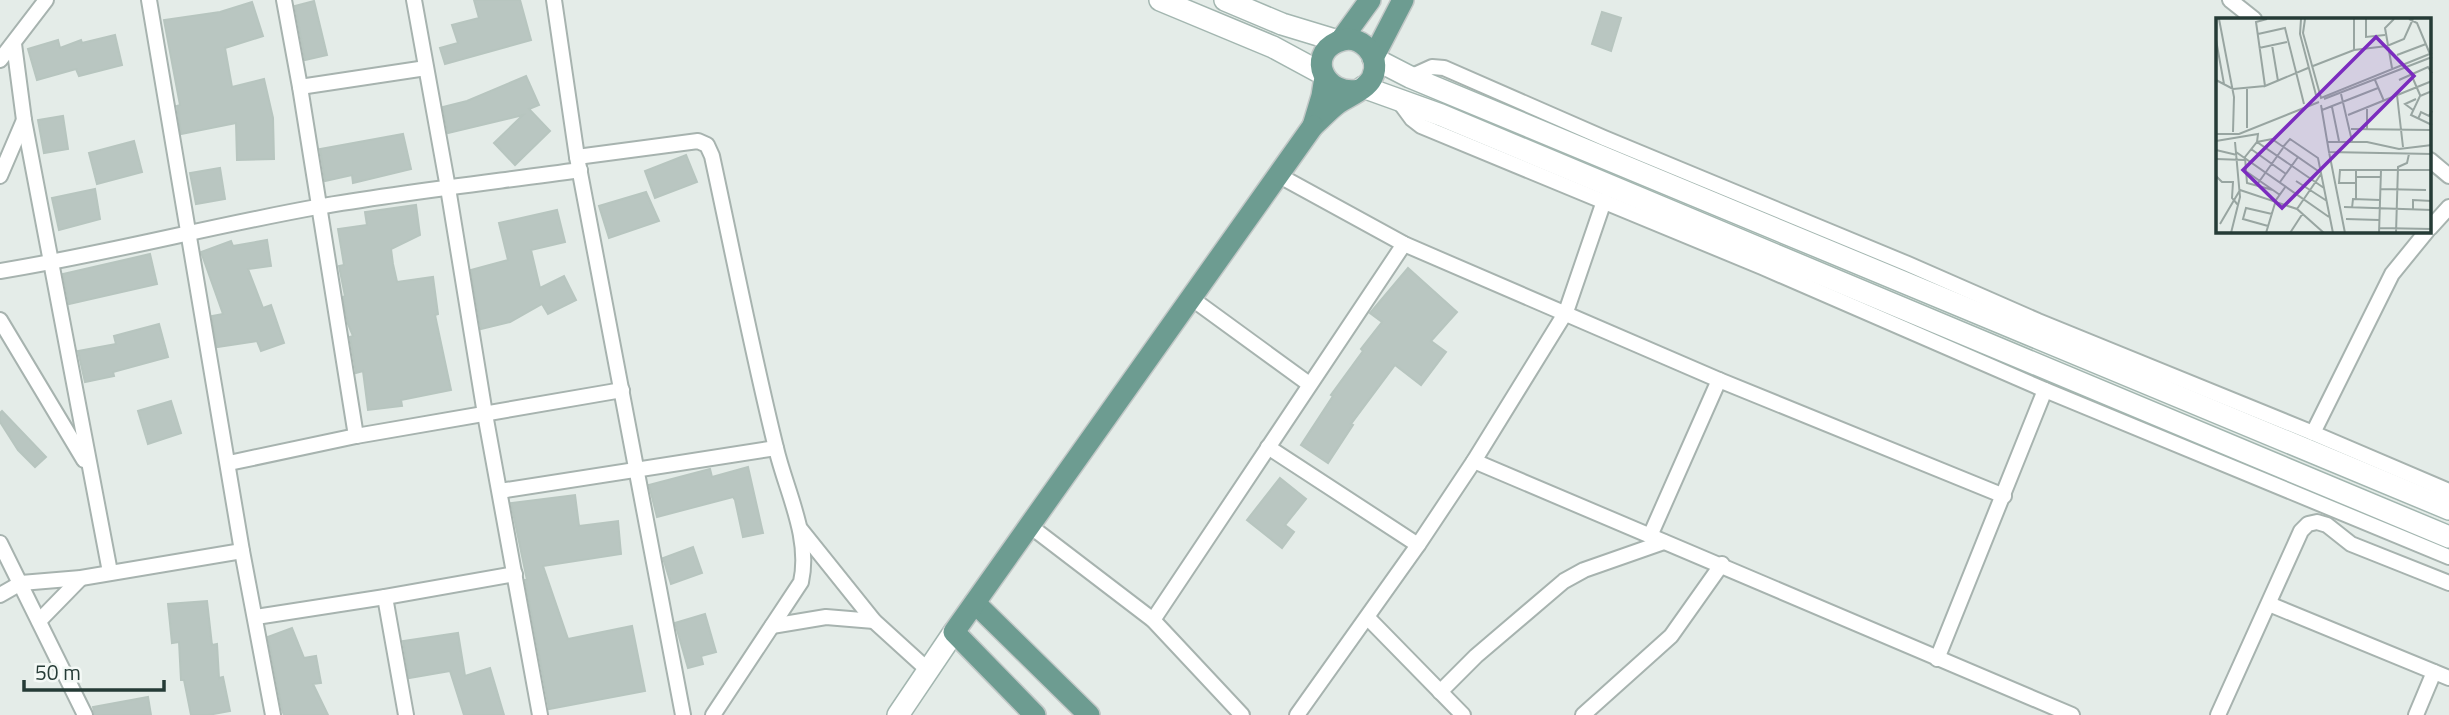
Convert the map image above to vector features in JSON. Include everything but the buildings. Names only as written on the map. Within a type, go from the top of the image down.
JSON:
[{"type":"main road","points":[[1160,0],[1273,47],[1324,75],[1341,91],[1361,89],[1441,115],[2449,537]]},
{"type":"main road","points":[[898,715],[1313,126],[1336,104],[1361,89],[1372,78],[1375,69],[1373,58],[1365,45],[1357,40],[1340,40],[1282,24],[1225,0]]},
{"type":"main road","points":[[1313,126],[1322,96],[1323,57],[1327,49],[1340,40],[1370,0]]},
{"type":"main road","points":[[1373,58],[1404,0]]},
{"type":"main road","points":[[1373,58],[1409,77],[2449,509]]},
{"type":"main road","points":[[975,603],[1089,715]]},
{"type":"main road","points":[[954,632],[1035,715]]},
{"type":"street","points":[[0,60],[46,0]]},
{"type":"street","points":[[149,0],[242,551],[273,715]]},
{"type":"street","points":[[284,0],[356,436]]},
{"type":"street","points":[[414,0],[540,715]]},
{"type":"street","points":[[554,0],[579,163],[683,715]]},
{"type":"street","points":[[2230,0],[2253,18]]},
{"type":"street","points":[[14,44],[24,120],[110,572]]},
{"type":"street","points":[[1409,77],[1432,67],[1444,68],[2166,375],[2449,491]]},
{"type":"street","points":[[300,87],[426,68]]},
{"type":"street","points":[[1395,98],[1421,126],[1883,318],[2045,390],[2449,557]]},
{"type":"street","points":[[0,177],[24,120]]},
{"type":"street","points":[[0,271],[320,207],[448,188],[698,141],[707,145],[712,156],[776,448],[804,550],[801,582],[713,715]]},
{"type":"street","points":[[2432,162],[2449,176]]},
{"type":"street","points":[[1278,175],[1404,244],[1719,380],[2004,496]]},
{"type":"street","points":[[1297,715],[1418,545],[1474,461],[1566,312],[1604,201]]},
{"type":"street","points":[[2432,227],[2449,207]]},
{"type":"street","points":[[2313,433],[2392,274],[2426,233]]},
{"type":"street","points":[[1153,620],[1404,244]]},
{"type":"street","points":[[1191,298],[1309,384]]},
{"type":"street","points":[[0,320],[90,470]]},
{"type":"street","points":[[1440,692],[1476,656],[1564,581],[1657,539],[1719,380]]},
{"type":"street","points":[[229,463],[356,436],[622,390]]},
{"type":"street","points":[[1937,659],[2045,390]]},
{"type":"street","points":[[1268,447],[1418,545]]},
{"type":"street","points":[[500,491],[776,448]]},
{"type":"street","points":[[1474,461],[2072,715]]},
{"type":"street","points":[[2218,715],[2301,531],[2308,524],[2317,522],[2335,530],[2351,544],[2449,583]]},
{"type":"street","points":[[1030,526],[1153,620],[1242,715]]},
{"type":"street","points":[[799,527],[874,621],[929,671]]},
{"type":"street","points":[[0,543],[85,715]]},
{"type":"street","points":[[0,595],[21,583],[81,578],[242,551]]},
{"type":"street","points":[[1583,715],[1671,636],[1721,564]]},
{"type":"street","points":[[256,617],[515,574]]},
{"type":"street","points":[[39,621],[81,578]]},
{"type":"street","points":[[384,597],[406,715]]},
{"type":"street","points":[[2269,604],[2449,678]]},
{"type":"street","points":[[772,626],[826,617],[874,621]]},
{"type":"street","points":[[1368,618],[1463,715]]},
{"type":"street","points":[[2416,715],[2434,672]]}]
